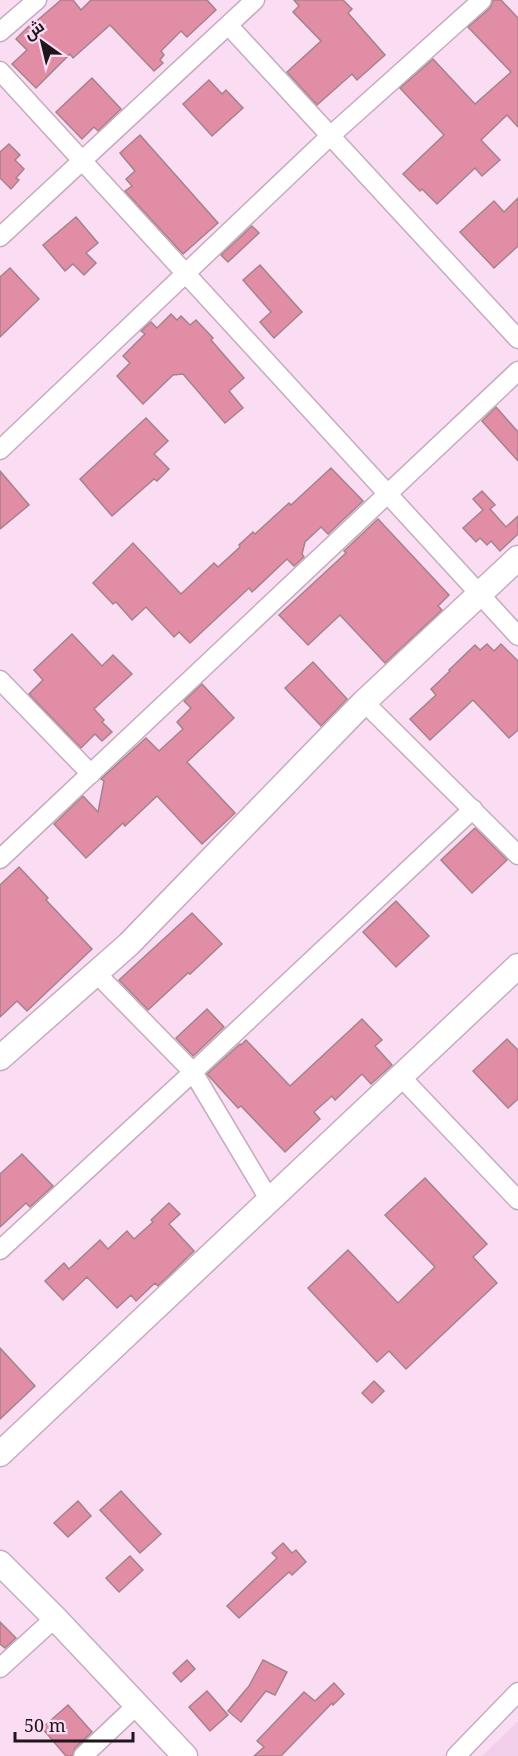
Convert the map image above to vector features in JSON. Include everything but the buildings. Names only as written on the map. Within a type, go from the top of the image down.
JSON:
[{"type":"street","points":[[0,32],[37,0]]},
{"type":"street","points":[[4,228],[82,160],[255,0]]},
{"type":"street","points":[[0,450],[329,137],[482,0]]},
{"type":"street","points":[[229,26],[329,137],[518,339]]},
{"type":"street","points":[[0,71],[518,636]]},
{"type":"street","points":[[0,859],[518,371]]},
{"type":"street","points":[[0,1058],[129,944],[364,702],[518,558]]},
{"type":"street","points":[[0,680],[91,774]]},
{"type":"street","points":[[364,702],[518,855]]},
{"type":"street","points":[[0,1250],[473,809]]},
{"type":"street","points":[[0,1454],[518,966]]},
{"type":"street","points":[[96,973],[193,1072],[269,1199]]},
{"type":"street","points":[[401,1077],[518,1200]]},
{"type":"street","points":[[0,1563],[185,1756]]},
{"type":"street","points":[[0,1668],[55,1618]]},
{"type":"street","points":[[456,1756],[518,1692]]},
{"type":"street","points":[[83,1756],[136,1706]]},
{"type":"shaded area","points":[[518,1721],[518,1756],[482,1756]]}]
